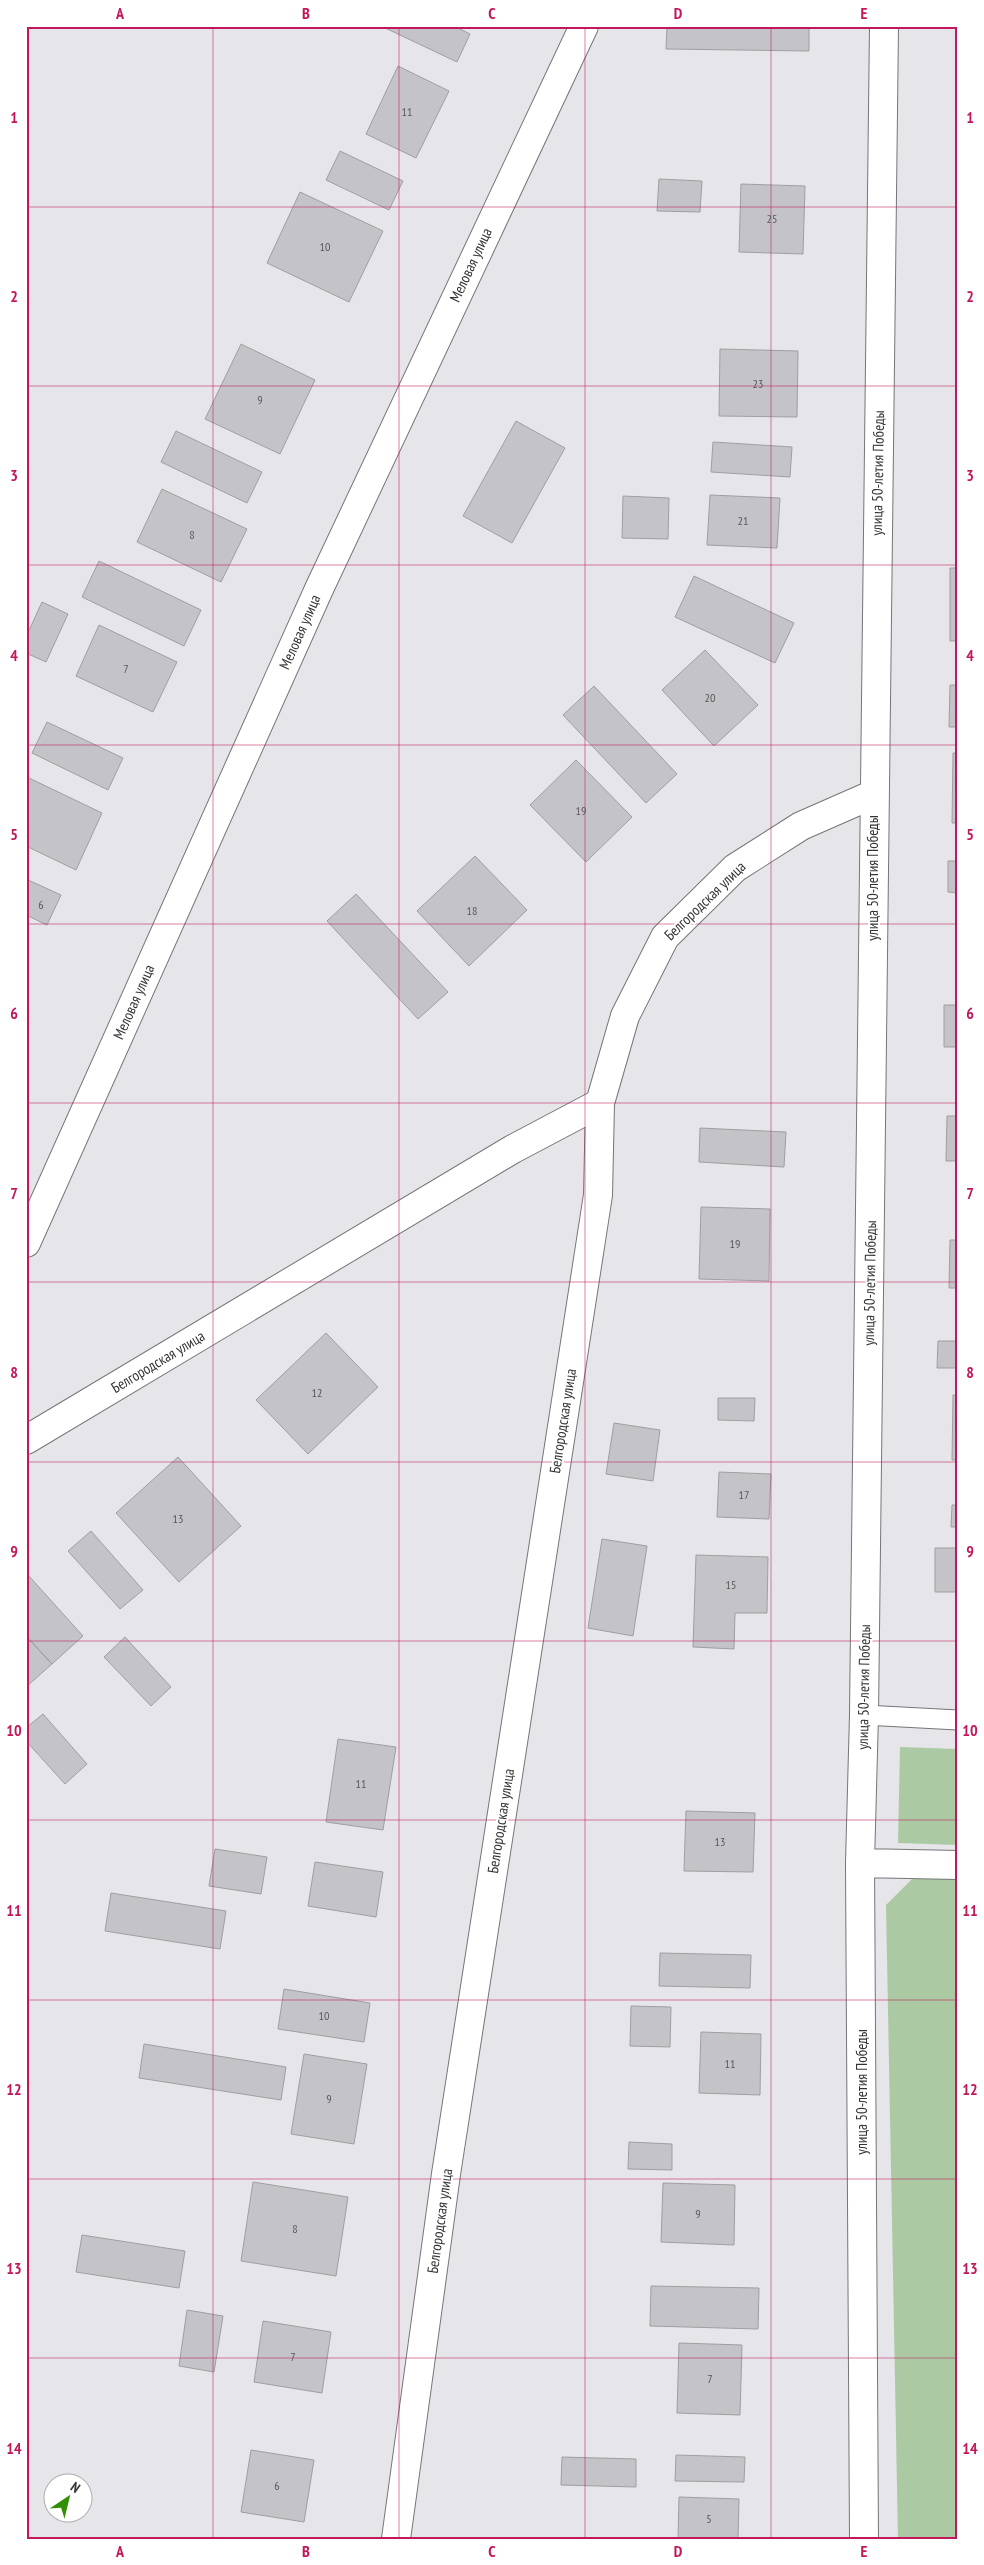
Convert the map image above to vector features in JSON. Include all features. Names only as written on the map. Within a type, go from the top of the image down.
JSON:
[{"type":"street","name":"Меловая улица","points":[[26,1243],[319,589],[584,26]]},
{"type":"street","name":"улица 50-летия Победы","points":[[864,2539],[860,1863],[864,1715],[884,26]]},
{"type":"street","name":"Белгородская улица","points":[[396,2539],[446,2174],[598,1195],[600,1103],[625,1016],[665,937],[735,868],[801,826],[874,794]]},
{"type":"street","name":"Белгородская улица","points":[[26,1440],[513,1149],[600,1103]]},
{"type":"street","points":[[860,1863],[958,1865]]},
{"type":"lane","points":[[864,1715],[958,1720]]},
{"type":"green space","points":[[900,1747],[958,1749],[958,1845],[898,1843]]},
{"type":"green space","points":[[916,1875],[958,1876],[958,2539],[898,2539],[886,1905]]},
{"type":"building","points":[[381,26],[454,26],[470,34],[457,62]]},
{"type":"building","points":[[667,26],[809,26],[809,51],[666,49]]},
{"type":"building","points":[[398,66],[449,91],[416,158],[366,134]]},
{"type":"building","points":[[340,151],[403,181],[389,210],[326,180]]},
{"type":"building","points":[[659,179],[702,181],[700,212],[657,211]]},
{"type":"building","points":[[741,184],[805,186],[803,254],[739,252]]},
{"type":"building","points":[[300,192],[383,231],[349,302],[267,263]]},
{"type":"building","points":[[241,344],[315,380],[280,454],[205,419]]},
{"type":"building","points":[[720,349],[798,351],[797,417],[719,416]]},
{"type":"building","points":[[516,421],[565,448],[512,543],[463,516]]},
{"type":"building","points":[[176,431],[262,472],[247,503],[161,462]]},
{"type":"building","points":[[713,442],[792,447],[790,477],[711,472]]},
{"type":"building","points":[[162,489],[247,529],[221,582],[137,542]]},
{"type":"building","points":[[710,495],[780,498],[777,548],[707,545]]},
{"type":"building","points":[[623,496],[669,498],[668,539],[622,538]]},
{"type":"building","points":[[99,561],[201,610],[184,646],[82,597]]},
{"type":"building","points":[[950,568],[958,568],[958,641],[950,641]]},
{"type":"building","points":[[694,576],[794,623],[775,663],[675,617]]},
{"type":"building","points":[[42,602],[68,614],[46,662],[26,653],[26,637]]},
{"type":"building","points":[[99,625],[177,662],[153,712],[76,676]]},
{"type":"building","points":[[705,650],[758,705],[714,746],[662,690]]},
{"type":"building","points":[[950,685],[958,685],[958,727],[949,727]]},
{"type":"building","points":[[594,686],[677,774],[646,803],[563,715]]},
{"type":"building","points":[[47,722],[123,758],[108,790],[32,753]]},
{"type":"building","points":[[953,753],[958,753],[958,823],[952,823]]},
{"type":"building","points":[[576,760],[632,817],[586,862],[530,805]]},
{"type":"building","points":[[29,778],[102,813],[76,870],[26,846],[26,785]]},
{"type":"building","points":[[475,856],[527,910],[469,966],[417,911]]},
{"type":"building","points":[[948,861],[958,861],[958,893],[948,892]]},
{"type":"building","points":[[26,879],[61,895],[47,925],[26,915]]},
{"type":"building","points":[[356,894],[448,992],[418,1019],[327,921]]},
{"type":"building","points":[[944,1005],[958,1005],[958,1047],[944,1047]]},
{"type":"building","points":[[947,1116],[958,1116],[958,1161],[946,1161]]},
{"type":"building","points":[[700,1128],[786,1132],[784,1167],[699,1162]]},
{"type":"building","points":[[701,1207],[770,1209],[769,1281],[699,1279]]},
{"type":"building","points":[[950,1240],[958,1240],[958,1288],[949,1288]]},
{"type":"building","points":[[326,1333],[378,1387],[308,1454],[256,1400]]},
{"type":"building","points":[[938,1341],[958,1341],[958,1368],[937,1368]]},
{"type":"building","points":[[953,1395],[958,1395],[958,1460],[952,1460]]},
{"type":"building","points":[[718,1398],[755,1398],[754,1421],[718,1420]]},
{"type":"building","points":[[614,1423],[660,1430],[653,1481],[606,1474]]},
{"type":"building","points":[[178,1457],[241,1526],[179,1582],[116,1513]]},
{"type":"building","points":[[719,1472],[771,1474],[769,1519],[717,1517]]},
{"type":"building","points":[[952,1505],[958,1505],[958,1527],[951,1527]]},
{"type":"building","points":[[91,1531],[143,1590],[120,1609],[68,1551]]},
{"type":"building","points":[[602,1539],[647,1546],[633,1636],[588,1628]]},
{"type":"building","points":[[935,1548],[958,1548],[958,1592],[935,1592]]},
{"type":"building","points":[[696,1555],[768,1557],[767,1613],[735,1613],[734,1649],[693,1647]]},
{"type":"building","points":[[28,1575],[83,1636],[52,1664],[26,1636]]},
{"type":"building","points":[[26,1636],[52,1664],[26,1687]]},
{"type":"building","points":[[125,1637],[171,1687],[151,1706],[104,1657]]},
{"type":"building","points":[[43,1714],[87,1764],[65,1784],[26,1741],[26,1728]]},
{"type":"building","points":[[338,1739],[396,1747],[383,1830],[326,1822]]},
{"type":"building","points":[[686,1811],[755,1813],[753,1872],[684,1871]]},
{"type":"building","points":[[215,1849],[267,1857],[261,1894],[209,1886]]},
{"type":"building","points":[[315,1862],[383,1872],[376,1917],[308,1906]]},
{"type":"building","points":[[111,1893],[226,1911],[220,1949],[105,1931]]},
{"type":"building","points":[[660,1953],[751,1955],[750,1988],[659,1986]]},
{"type":"building","points":[[284,1989],[370,2003],[364,2042],[278,2029]]},
{"type":"building","points":[[631,2006],[671,2007],[670,2047],[630,2046]]},
{"type":"building","points":[[701,2032],[761,2034],[760,2095],[699,2093]]},
{"type":"building","points":[[144,2044],[286,2067],[281,2100],[139,2078]]},
{"type":"building","points":[[304,2054],[367,2064],[354,2144],[291,2134]]},
{"type":"building","points":[[629,2142],[672,2144],[672,2170],[628,2169]]},
{"type":"building","points":[[253,2182],[348,2197],[336,2276],[241,2261]]},
{"type":"building","points":[[663,2183],[735,2185],[734,2245],[661,2242]]},
{"type":"building","points":[[82,2235],[185,2251],[179,2288],[76,2272]]},
{"type":"building","points":[[651,2286],[759,2288],[758,2329],[650,2326]]},
{"type":"building","points":[[187,2310],[223,2316],[214,2372],[179,2366]]},
{"type":"building","points":[[263,2321],[331,2332],[322,2393],[254,2382]]},
{"type":"building","points":[[679,2343],[742,2345],[740,2415],[677,2413]]},
{"type":"building","points":[[251,2450],[314,2460],[304,2522],[241,2512]]},
{"type":"building","points":[[676,2455],[745,2457],[744,2482],[675,2481]]},
{"type":"building","points":[[562,2457],[636,2459],[636,2487],[561,2485]]},
{"type":"building","points":[[679,2497],[739,2499],[738,2539],[678,2539]]}]
